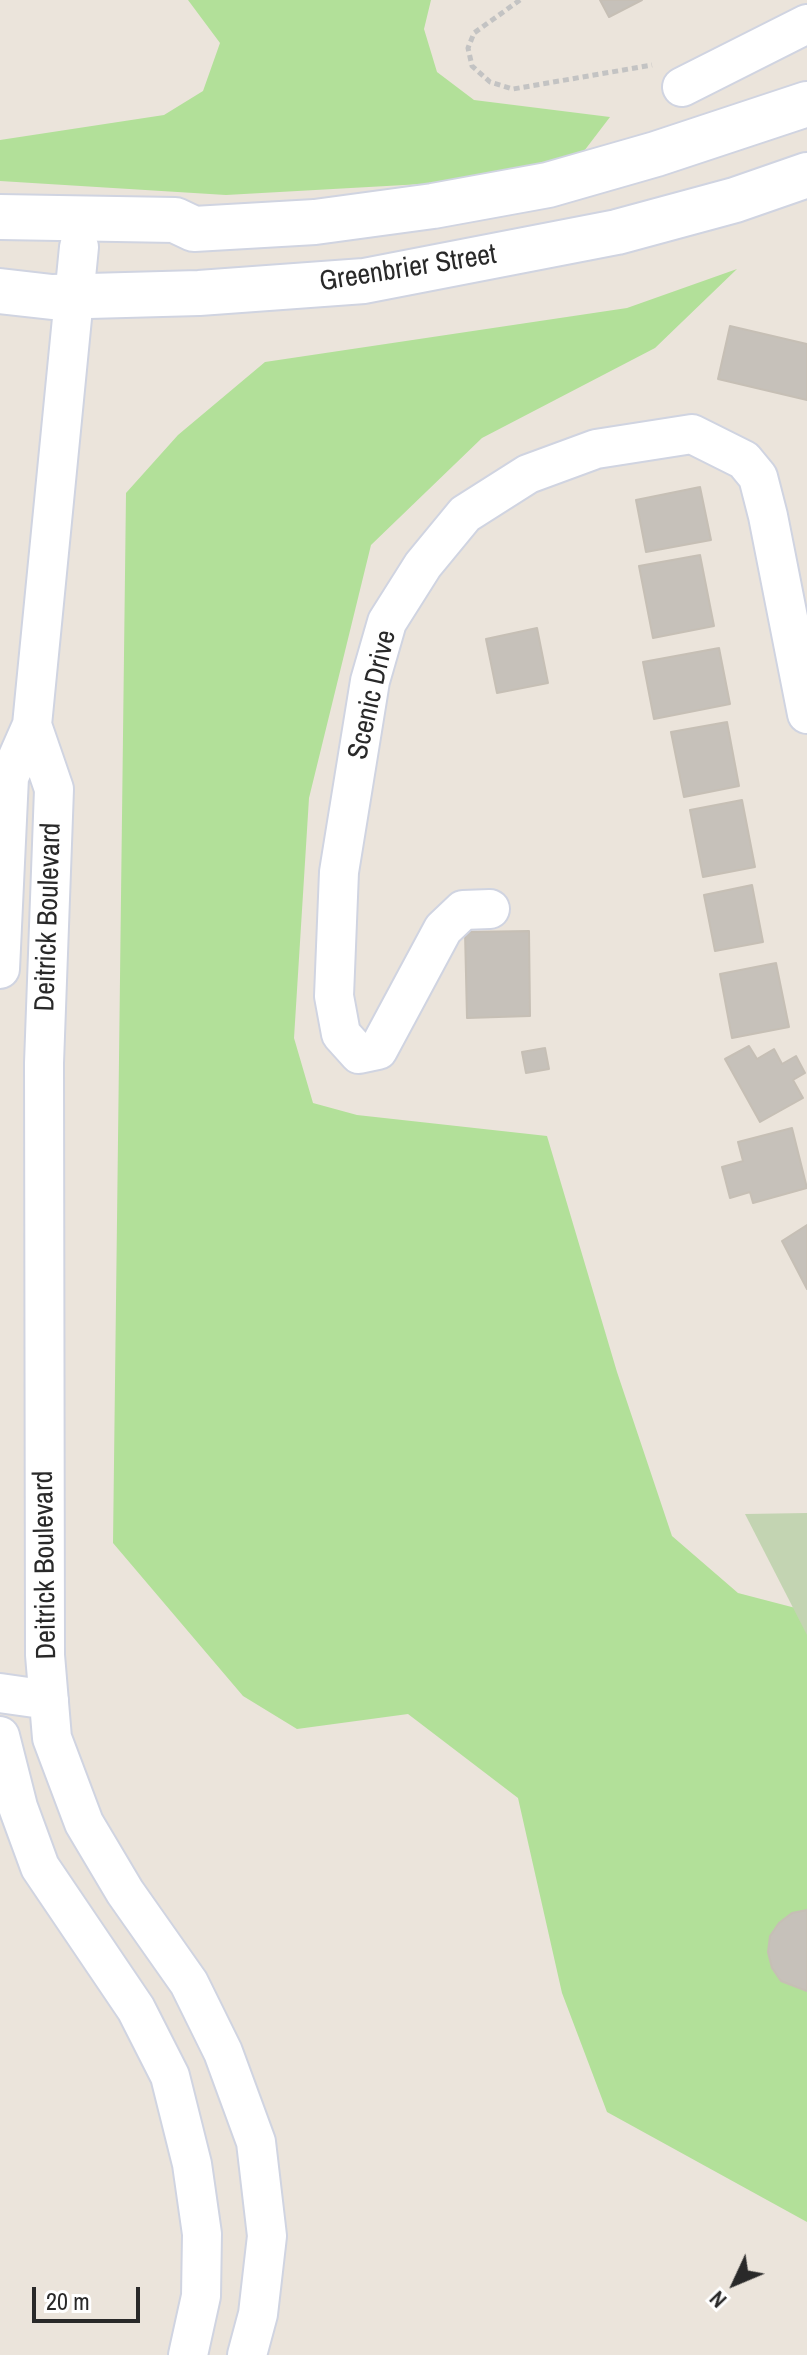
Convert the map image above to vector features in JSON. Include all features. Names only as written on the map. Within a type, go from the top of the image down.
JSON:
[{"type":"main road","name":"Greenbrier Street","points":[[0,217],[175,220],[194,229],[315,222],[548,185],[656,154],[807,104]]},
{"type":"main road","name":"Greenbrier Street","points":[[0,291],[73,295],[199,293],[364,281],[617,232],[735,200],[807,175]]},
{"type":"main road","name":"Greenbrier Street","points":[[0,245],[170,249],[194,229]]},
{"type":"street","points":[[696,81],[807,24]]},
{"type":"street","name":"Deitrick Boulevard","points":[[0,969],[9,777],[32,725],[79,247]]},
{"type":"street","name":"Scenic Drive","points":[[490,909],[463,910],[443,929],[378,1050],[359,1054],[341,1034],[335,981],[339,872],[374,666],[387,622],[423,565],[465,514],[528,474],[596,449],[692,434],[744,460],[758,477],[768,516],[807,714]]},
{"type":"street","name":"Deitrick Boulevard","points":[[32,725],[54,789],[44,1063],[45,1655],[52,1738],[84,1823],[125,1892],[189,1983],[223,2052],[256,2142],[267,2236],[258,2314],[247,2355]]},
{"type":"street","points":[[0,1693],[49,1700]]},
{"type":"street","points":[[0,1736],[18,1807],[40,1867],[136,2009],[170,2076],[192,2164],[202,2234],[201,2296],[188,2355]]},
{"type":"path","points":[[520,0],[474,33],[468,48],[472,66],[490,82],[513,89],[670,62],[696,81]]},
{"type":"green space","points":[[188,0],[431,0],[424,29],[437,72],[474,100],[610,117],[565,176],[226,195],[0,181],[0,140],[164,115],[203,91],[220,43]]},
{"type":"green space","points":[[737,269],[655,348],[482,438],[371,545],[309,798],[294,1038],[313,1103],[357,1115],[547,1136],[617,1372],[672,1536],[738,1593],[807,1611],[807,2222],[607,2112],[562,1993],[518,1798],[408,1714],[297,1729],[243,1696],[113,1543],[126,493],[178,435],[265,362],[627,308]]},
{"type":"green space","points":[[807,1513],[807,1635],[745,1514]]},
{"type":"building","points":[[600,0],[642,0],[609,17]]},
{"type":"building","points":[[730,326],[807,344],[807,400],[718,379]]},
{"type":"building","points":[[700,487],[711,540],[646,552],[636,500]]},
{"type":"building","points":[[700,555],[714,626],[653,638],[639,566]]},
{"type":"building","points":[[537,628],[548,683],[497,693],[486,639]]},
{"type":"building","points":[[719,648],[730,704],[654,719],[643,662]]},
{"type":"building","points":[[727,722],[739,786],[684,797],[671,732]]},
{"type":"building","points":[[742,800],[755,867],[703,877],[690,810]]},
{"type":"building","points":[[752,885],[763,942],[715,951],[704,895]]},
{"type":"building","points":[[529,931],[530,1016],[467,1018],[465,932]]},
{"type":"building","points":[[776,963],[789,1027],[732,1038],[720,974]]},
{"type":"building","points":[[749,1046],[757,1059],[774,1049],[782,1064],[796,1056],[805,1073],[793,1080],[803,1098],[760,1122],[725,1059]]},
{"type":"building","points":[[545,1048],[549,1069],[526,1073],[522,1052]]},
{"type":"building","points":[[792,1128],[807,1188],[753,1203],[750,1192],[730,1198],[722,1167],[743,1161],[738,1142]]},
{"type":"building","points":[[807,1225],[807,1289],[782,1241]]},
{"type":"building","points":[[807,1910],[807,1991],[781,1981],[772,1968],[768,1952],[770,1936],[779,1923],[792,1913]]}]
